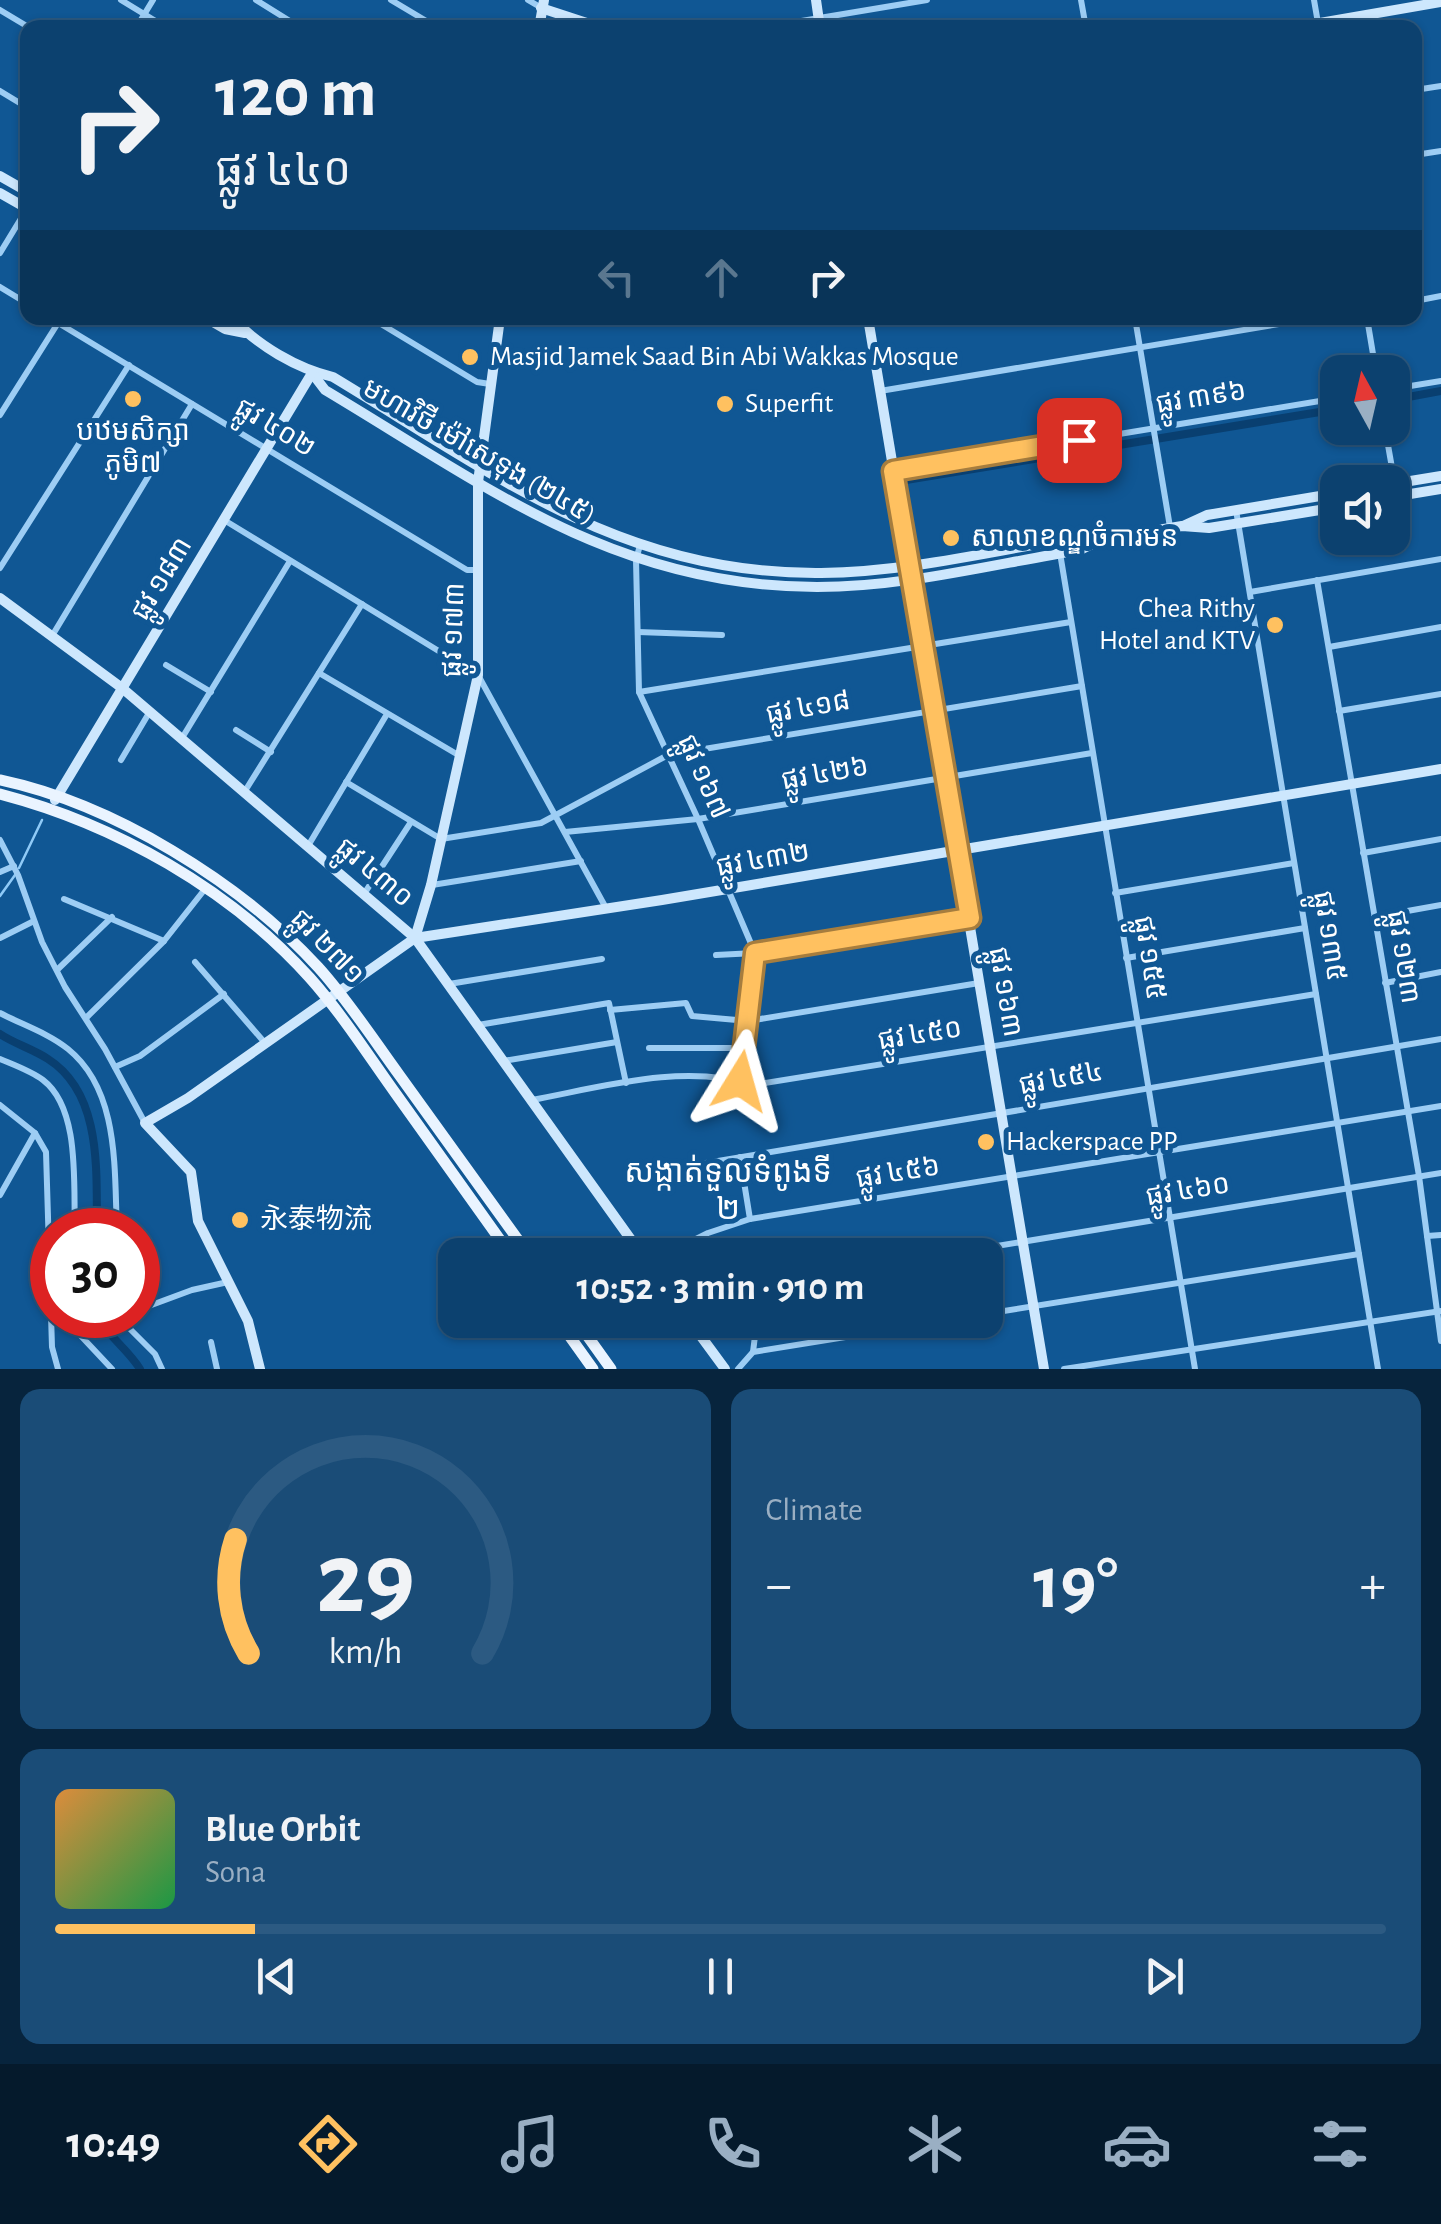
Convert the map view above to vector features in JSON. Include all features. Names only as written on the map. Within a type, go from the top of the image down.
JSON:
[{"type":"main road","name":"ផ្លូវ ២៧១","points":[[0,780],[153,841],[213,878],[287,937],[516,1238]]},
{"type":"main road","name":"ផ្លូវ ២៧១","points":[[0,794],[54,803],[205,889],[334,996],[499,1238]]},
{"type":"main road","points":[[569,1338],[587,1366]]},
{"type":"main road","points":[[589,1338],[611,1369]]},
{"type":"street","points":[[121,0],[153,20]]},
{"type":"street","points":[[141,20],[153,0]]},
{"type":"street","points":[[256,0],[288,20]]},
{"type":"street","points":[[391,0],[425,20]]},
{"type":"street","points":[[528,0],[582,20]]},
{"type":"street","points":[[834,20],[927,0]]},
{"type":"street","points":[[1345,20],[1441,2]]},
{"type":"street","points":[[0,253],[20,220]]},
{"type":"street","points":[[0,415],[56,325]]},
{"type":"street","name":"ផ្លូវ ៤០២","points":[[63,325],[467,570],[479,570]]},
{"type":"street","name":"មហាវិថី ម៉ៅសេទុង (២៤៥)","points":[[217,325],[246,333]]},
{"type":"street","name":"មហាវិថី ម៉ៅសេទុង (២៤៥)","points":[[239,325],[312,372],[333,377],[564,515],[640,545],[729,566],[820,573],[908,564],[1078,537],[1103,539],[1176,527],[1209,528],[1320,509]]},
{"type":"street","points":[[383,325],[477,382],[491,384]]},
{"type":"street","name":"ផ្លូវ ១៧៣","points":[[415,938],[478,675],[478,482],[499,325]]},
{"type":"street","name":"ផ្លូវ ១៦៣","points":[[869,325],[1044,1369]]},
{"type":"street","points":[[1135,325],[1156,445],[1176,527]]},
{"type":"street","points":[[880,391],[1273,325]]},
{"type":"street","points":[[1368,325],[1373,355]]},
{"type":"street","points":[[0,568],[129,365]]},
{"type":"street","name":"មហាវិថី ម៉ៅសេទុង (២៤៥)","points":[[312,372],[325,390],[558,528],[636,560],[726,580],[820,587],[911,578],[1080,550],[1103,539]]},
{"type":"street","name":"ផ្លូវ ១៨៣","points":[[54,803],[312,372]]},
{"type":"street","points":[[1410,386],[1441,380]]},
{"type":"street","name":"ផ្លូវ ៣៩៦","points":[[893,471],[1154,432],[1320,401]]},
{"type":"street","points":[[52,636],[192,404]]},
{"type":"street","points":[[407,439],[415,426]]},
{"type":"street","points":[[1410,481],[1441,476]]},
{"type":"street","points":[[1410,494],[1441,489]]},
{"type":"street","name":"មហាវិថី ម៉ៅសេទុង (២៤៥)","points":[[1176,527],[1207,515],[1320,496]]},
{"type":"street","name":"ផ្លូវ ១៣៥","points":[[1236,510],[1378,1369]]},
{"type":"street","points":[[224,520],[478,675],[606,908]]},
{"type":"street","name":"ផ្លូវ ១៦៧","points":[[640,545],[636,560],[639,692],[755,953]]},
{"type":"street","name":"ផ្លូវ ១៥៥","points":[[1060,553],[1195,1369]]},
{"type":"street","points":[[1250,592],[1441,559]]},
{"type":"street","points":[[182,739],[290,560]]},
{"type":"street","points":[[820,573],[820,587]]},
{"type":"street","name":"ផ្លូវ ១២៣","points":[[1317,580],[1419,1176],[1441,1341]]},
{"type":"street","name":"ផ្លូវ ៤៣០","points":[[0,598],[122,688],[415,938],[630,1238]]},
{"type":"street","points":[[244,792],[362,604]]},
{"type":"street","points":[[639,692],[1071,622]]},
{"type":"street","points":[[1328,647],[1441,627]]},
{"type":"street","points":[[638,632],[722,635]]},
{"type":"street","points":[[166,665],[211,692]]},
{"type":"street","points":[[319,673],[460,756]]},
{"type":"street","name":"ផ្លូវ ៤១៨","points":[[441,838],[541,823],[668,755],[1082,686]]},
{"type":"street","points":[[1339,711],[1441,694]]},
{"type":"street","points":[[121,760],[150,712]]},
{"type":"street","points":[[308,846],[387,714]]},
{"type":"street","points":[[236,730],[271,752]]},
{"type":"street","name":"ផ្លូវ ៤២៦","points":[[565,832],[698,819],[1092,753]]},
{"type":"street","name":"ផ្លូវ ៤៣២","points":[[144,1123],[266,1044],[415,938],[1441,769]]},
{"type":"street","points":[[346,782],[441,838]]},
{"type":"street","points":[[364,894],[411,822]]},
{"type":"street","points":[[1363,853],[1441,839]]},
{"type":"street","points":[[0,840],[57,970],[144,1123],[187,1165],[194,1184],[198,1221],[248,1321],[260,1369]]},
{"type":"street","points":[[430,885],[581,862]]},
{"type":"street","points":[[1116,893],[1294,863]]},
{"type":"street","points":[[0,872],[15,870]]},
{"type":"street","points":[[86,1018],[164,941],[205,889]]},
{"type":"street","points":[[64,899],[164,941]]},
{"type":"street","points":[[1374,917],[1441,906]]},
{"type":"street","points":[[57,970],[112,917]]},
{"type":"street","points":[[716,955],[755,953],[970,918]]},
{"type":"street","points":[[0,938],[34,922]]},
{"type":"street","points":[[1126,958],[1305,928]]},
{"type":"street","points":[[740,1081],[755,953]]},
{"type":"street","points":[[448,984],[602,959]]},
{"type":"street","points":[[195,962],[266,1044]]},
{"type":"street","points":[[1385,982],[1441,972]]},
{"type":"street","points":[[478,1025],[609,1006],[686,1003],[692,1016],[748,1021],[980,983]]},
{"type":"street","points":[[115,1067],[140,1056],[224,994]]},
{"type":"street","name":"ផ្លូវ ៤៥០","points":[[531,1100],[678,1078],[753,1085],[1316,994]]},
{"type":"street","points":[[609,1006],[626,1083]]},
{"type":"street","points":[[0,1013],[51,1036],[72,1052],[101,1096],[113,1149],[116,1208]]},
{"type":"street","name":"ផ្លូវ ៤៥៤","points":[[688,1166],[1441,1039]]},
{"type":"street","points":[[504,1061],[617,1042]]},
{"type":"street","points":[[649,1048],[745,1048]]},
{"type":"street","points":[[0,1060],[43,1080],[61,1106],[72,1141],[74,1208]]},
{"type":"street","points":[[0,1105],[35,1133],[46,1152],[51,1331],[58,1369]]},
{"type":"street","name":"ផ្លូវ ៤៥៦","points":[[698,1238],[750,1219],[1441,1106]]},
{"type":"street","points":[[0,1195],[35,1133]]},
{"type":"street","points":[[740,1156],[750,1219]]},
{"type":"street","name":"ផ្លូវ ៤៦០","points":[[1003,1244],[1441,1172]]},
{"type":"street","points":[[1427,1236],[1441,1234]]},
{"type":"street","points":[[1003,1311],[1359,1254]]},
{"type":"street","points":[[160,1302],[228,1282]]},
{"type":"street","points":[[1064,1369],[1439,1312]]},
{"type":"street","points":[[83,1338],[112,1369]]},
{"type":"street","points":[[140,1338],[162,1369]]},
{"type":"street","points":[[702,1338],[725,1369]]},
{"type":"street","points":[[738,1369],[753,1352],[754,1338]]},
{"type":"street","points":[[753,1352],[840,1338]]},
{"type":"street","points":[[211,1342],[217,1369]]},
{"type":"street","points":[[587,1366],[601,1354]]},
{"type":"waterway","points":[[1410,397],[1441,391]]},
{"type":"waterway","points":[[906,480],[1320,412]]},
{"type":"waterway","points":[[19,868],[42,820]]},
{"type":"waterway","points":[[0,896],[15,875]]},
{"type":"waterway","points":[[0,1034],[48,1059],[79,1092],[93,1136],[97,1208]]},
{"type":"waterway","points":[[114,1338],[140,1369]]},
{"type":"place","name":"Masjid Jamek Saad Bin Abi Wakkas Mosque","points":[[470,357]]},
{"type":"place","name":"បឋមសិក្សា ភូមិ៧","points":[[133,399]]},
{"type":"place","name":"Superfit","points":[[725,404]]},
{"type":"place","name":"សាលាខណ្ឌចំការមន","points":[[951,538]]},
{"type":"place","name":"Chea Rithy Hotel and KTV","points":[[1275,625]]},
{"type":"place","name":"Hackerspace PP","points":[[986,1142]]},
{"type":"place","name":"永泰物流","points":[[240,1220]]},
{"type":"district","name":"សង្កាត់ទួលទំពូងទី ២","points":[[728,1190]]},
{"type":"route","points":[[740,1081],[755,953],[970,918],[893,471],[1079,440]]}]
